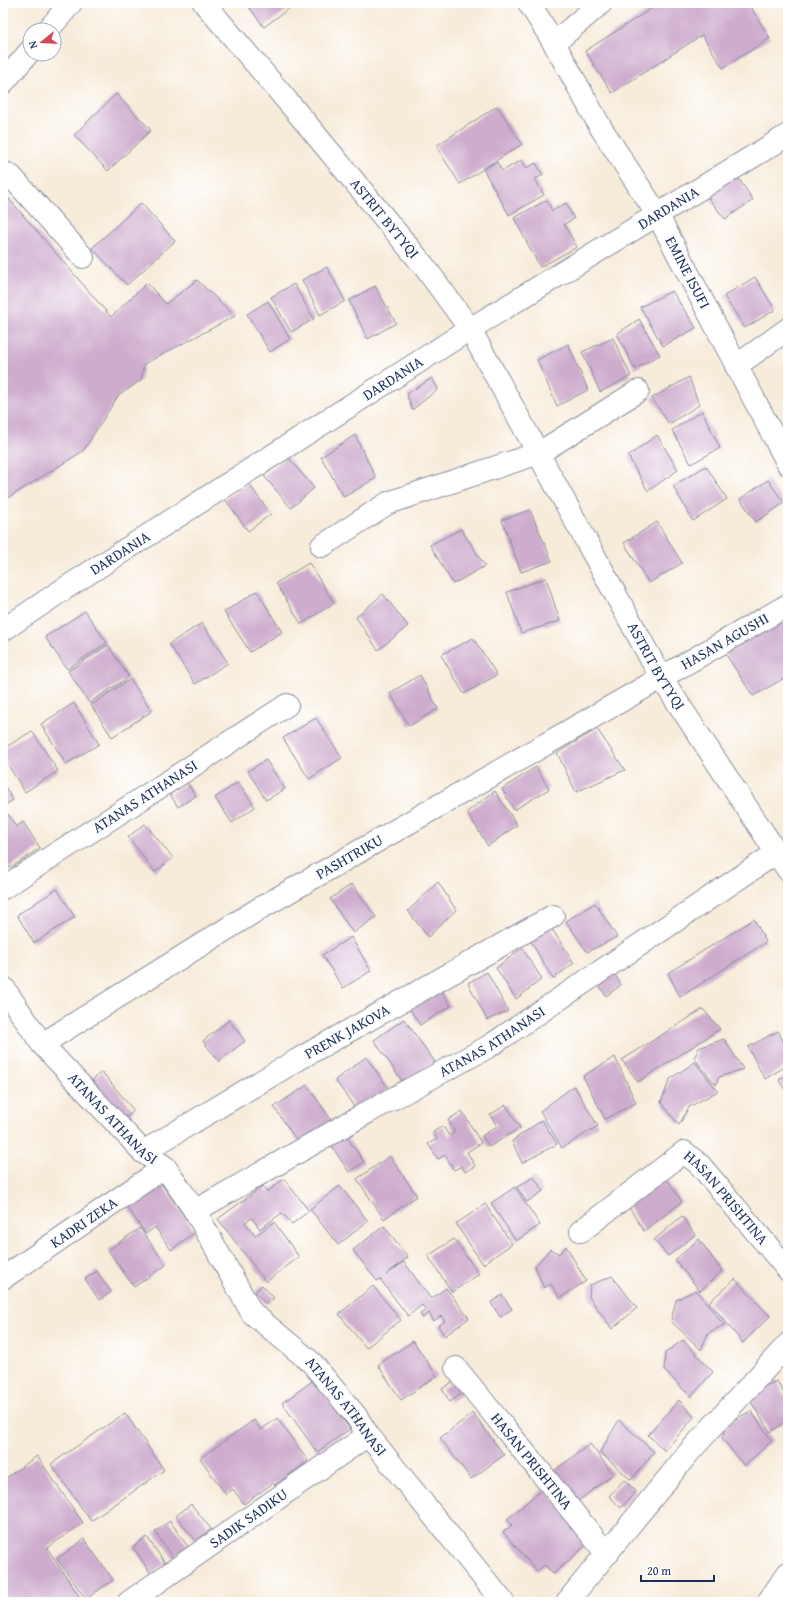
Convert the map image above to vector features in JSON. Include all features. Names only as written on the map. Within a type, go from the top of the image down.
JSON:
[{"type":"street","points":[[55,22],[71,3]]},
{"type":"street","name":"ASTRIT BYTYQI","points":[[204,3],[306,123],[424,266],[470,329],[662,678],[782,861]]},
{"type":"street","name":"EMINE ISUFI","points":[[529,3],[554,43],[601,128],[657,214],[788,464]]},
{"type":"street","points":[[554,43],[601,3]]},
{"type":"street","points":[[3,83],[22,60]]},
{"type":"street","name":"DARDANIA","points":[[3,630],[71,584],[470,329],[788,135]]},
{"type":"street","points":[[3,172],[11,176],[83,257]]},
{"type":"street","points":[[736,366],[788,329]]},
{"type":"street","points":[[322,546],[388,503],[539,453],[638,391]]},
{"type":"street","name":"HASAN AGUSHI","points":[[662,678],[788,605]]},
{"type":"street","name":"PASHTRIKU","points":[[42,1044],[257,910],[662,678]]},
{"type":"street","name":"ATANAS ATHANASI","points":[[3,888],[287,705]]},
{"type":"street","name":"ATANAS ATHANASI","points":[[195,1211],[368,1112],[488,1047],[782,861]]},
{"type":"street","name":"PRENK JAKOVA","points":[[143,1152],[297,1060],[553,916]]},
{"type":"street","name":"ATANAS ATHANASI","points":[[3,987],[42,1044],[143,1152],[165,1167],[195,1211],[252,1313],[312,1363],[356,1416],[368,1434],[503,1602]]},
{"type":"street","name":"HASAN PRISHTINA","points":[[581,1231],[684,1152],[700,1165],[788,1270]]},
{"type":"street","name":"KADRI ZEKA","points":[[3,1278],[165,1167]]},
{"type":"street","points":[[567,1602],[691,1450],[788,1344]]},
{"type":"street","name":"HASAN PRISHTINA","points":[[456,1368],[607,1554]]},
{"type":"street","name":"SADIK SADIKU","points":[[129,1602],[368,1434]]},
{"type":"street","points":[[768,1602],[788,1573]]},
{"type":"building","points":[[246,3],[296,3],[264,27]]},
{"type":"building","points":[[660,3],[748,3],[770,38],[723,68],[702,35],[612,93],[585,51]]},
{"type":"building","points":[[116,94],[151,130],[108,171],[74,135]]},
{"type":"building","points":[[497,106],[522,144],[460,184],[436,146]]},
{"type":"building","points":[[522,160],[526,168],[536,163],[543,175],[535,179],[544,195],[509,215],[483,169],[497,162],[502,171]]},
{"type":"building","points":[[737,176],[753,200],[725,219],[706,195]]},
{"type":"building","points":[[3,192],[111,317],[147,283],[166,304],[197,280],[235,316],[144,364],[141,380],[118,396],[83,451],[3,501]]},
{"type":"building","points":[[547,200],[552,211],[566,203],[574,219],[564,224],[577,247],[540,267],[514,218]]},
{"type":"building","points":[[141,203],[175,241],[127,285],[92,248]]},
{"type":"building","points":[[327,267],[345,301],[320,315],[302,280]]},
{"type":"building","points":[[755,277],[775,310],[745,328],[724,296]]},
{"type":"building","points":[[294,284],[314,319],[291,332],[271,297]]},
{"type":"building","points":[[375,286],[396,323],[368,339],[349,301]]},
{"type":"building","points":[[672,291],[696,328],[663,346],[640,307]]},
{"type":"building","points":[[268,301],[290,339],[270,352],[247,314]]},
{"type":"building","points":[[639,319],[660,355],[635,369],[617,334]]},
{"type":"building","points":[[613,338],[631,376],[600,392],[582,352]]},
{"type":"building","points":[[568,344],[588,390],[557,406],[537,360]]},
{"type":"building","points":[[689,377],[699,405],[669,424],[652,398]]},
{"type":"building","points":[[432,378],[438,389],[412,410],[407,394]]},
{"type":"building","points":[[702,411],[720,448],[691,464],[672,430]]},
{"type":"building","points":[[355,435],[376,478],[344,497],[321,457]]},
{"type":"building","points":[[657,435],[678,470],[648,491],[628,456]]},
{"type":"building","points":[[287,456],[314,488],[291,508],[264,476]]},
{"type":"building","points":[[706,466],[727,499],[693,521],[673,486]]},
{"type":"building","points":[[768,480],[784,503],[756,522],[740,499]]},
{"type":"building","points":[[248,483],[271,514],[248,531],[225,499]]},
{"type":"building","points":[[530,510],[552,561],[521,572],[502,520]]},
{"type":"building","points":[[657,522],[682,563],[649,583],[624,543]]},
{"type":"building","points":[[461,529],[485,566],[453,584],[430,545]]},
{"type":"building","points":[[309,563],[334,603],[301,624],[276,583]]},
{"type":"building","points":[[546,578],[560,621],[521,633],[507,592]]},
{"type":"building","points":[[257,591],[282,632],[250,652],[224,612]]},
{"type":"building","points":[[383,594],[408,626],[378,650],[356,617]]},
{"type":"building","points":[[85,611],[107,643],[67,669],[45,637]]},
{"type":"building","points":[[788,611],[788,676],[753,696],[723,650]]},
{"type":"building","points":[[202,623],[228,663],[195,684],[169,644]]},
{"type":"building","points":[[473,638],[497,675],[464,694],[441,655]]},
{"type":"building","points":[[108,645],[129,677],[89,703],[68,671]]},
{"type":"building","points":[[420,675],[438,709],[409,726],[390,693]]},
{"type":"building","points":[[130,679],[152,711],[112,737],[91,705]]},
{"type":"building","points":[[74,703],[99,744],[66,764],[41,724]]},
{"type":"building","points":[[316,718],[342,758],[309,779],[283,738]]},
{"type":"building","points":[[597,729],[625,770],[576,792],[557,753]]},
{"type":"building","points":[[32,731],[58,771],[25,792],[3,757],[3,749]]},
{"type":"building","points":[[266,760],[285,789],[266,800],[248,771]]},
{"type":"building","points":[[536,767],[549,789],[514,810],[502,789]]},
{"type":"building","points":[[238,782],[255,807],[232,823],[215,798]]},
{"type":"building","points":[[187,783],[196,796],[178,807],[170,794]]},
{"type":"building","points":[[3,784],[13,800],[3,806]]},
{"type":"building","points":[[495,791],[517,825],[488,846],[467,812]]},
{"type":"building","points":[[8,814],[16,827],[23,822],[40,848],[10,868],[3,858],[3,817]]},
{"type":"building","points":[[145,824],[173,858],[155,872],[128,837]]},
{"type":"building","points":[[438,882],[456,910],[428,937],[408,911]]},
{"type":"building","points":[[352,884],[376,917],[353,933],[330,899]]},
{"type":"building","points":[[57,889],[75,917],[34,943],[17,915]]},
{"type":"building","points":[[595,903],[617,937],[587,952],[566,921]]},
{"type":"building","points":[[754,919],[766,942],[680,997],[668,973]]},
{"type":"building","points":[[550,926],[574,963],[553,979],[530,940]]},
{"type":"building","points":[[351,937],[371,971],[343,988],[322,955]]},
{"type":"building","points":[[522,948],[542,979],[516,999],[496,968]]},
{"type":"building","points":[[611,968],[621,985],[606,996],[595,979]]},
{"type":"building","points":[[487,972],[508,1011],[487,1020],[468,983]]},
{"type":"building","points":[[439,987],[451,1006],[420,1025],[408,1006]]},
{"type":"building","points":[[703,1009],[720,1029],[638,1082],[622,1060]]},
{"type":"building","points":[[404,1019],[435,1062],[404,1084],[374,1040]]},
{"type":"building","points":[[229,1020],[245,1041],[219,1061],[203,1041]]},
{"type":"building","points":[[778,1031],[788,1050],[788,1065],[765,1079],[748,1047]]},
{"type":"building","points":[[724,1039],[743,1069],[719,1077],[716,1085],[694,1058],[699,1048]]},
{"type":"building","points":[[366,1057],[389,1089],[358,1112],[335,1080]]},
{"type":"building","points":[[615,1057],[636,1103],[605,1119],[583,1076]]},
{"type":"building","points":[[695,1062],[718,1091],[689,1107],[679,1125],[661,1102],[670,1079]]},
{"type":"building","points":[[102,1072],[134,1111],[124,1119],[92,1080]]},
{"type":"building","points":[[788,1075],[788,1095],[779,1080]]},
{"type":"building","points":[[307,1085],[332,1121],[299,1144],[274,1107]]},
{"type":"building","points":[[574,1086],[598,1126],[562,1148],[540,1111]]},
{"type":"building","points":[[506,1105],[520,1128],[489,1147],[482,1136],[497,1126],[490,1115]]},
{"type":"building","points":[[462,1111],[481,1143],[467,1152],[475,1166],[465,1172],[462,1166],[454,1170],[445,1155],[438,1159],[428,1144],[437,1139],[433,1132],[443,1126],[449,1136],[455,1132],[448,1120]]},
{"type":"building","points":[[542,1120],[557,1144],[522,1163],[512,1141]]},
{"type":"building","points":[[345,1134],[364,1162],[349,1172],[331,1145]]},
{"type":"building","points":[[390,1156],[417,1196],[384,1219],[357,1179]]},
{"type":"building","points":[[534,1177],[543,1191],[527,1202],[517,1187]]},
{"type":"building","points":[[666,1178],[682,1202],[644,1231],[625,1201]]},
{"type":"building","points":[[158,1179],[195,1232],[171,1250],[155,1227],[146,1234],[124,1203]]},
{"type":"building","points":[[284,1179],[309,1211],[292,1224],[282,1213],[260,1229],[252,1218],[245,1222],[255,1236],[274,1222],[299,1257],[266,1282],[218,1219],[263,1186],[267,1192]]},
{"type":"building","points":[[340,1186],[368,1221],[338,1245],[310,1209]]},
{"type":"building","points":[[515,1187],[540,1225],[516,1241],[491,1203]]},
{"type":"building","points":[[485,1204],[512,1244],[483,1264],[456,1224]]},
{"type":"building","points":[[682,1216],[695,1235],[668,1256],[654,1240]]},
{"type":"building","points":[[384,1226],[408,1257],[386,1275],[404,1262],[431,1299],[446,1288],[469,1318],[445,1336],[438,1326],[445,1321],[441,1316],[434,1321],[429,1313],[423,1318],[420,1314],[426,1310],[422,1305],[408,1316],[380,1279],[377,1281],[353,1250]]},
{"type":"building","points":[[140,1228],[166,1265],[134,1287],[108,1250]]},
{"type":"building","points":[[454,1239],[479,1274],[452,1292],[428,1256]]},
{"type":"building","points":[[699,1239],[722,1271],[700,1291],[675,1260]]},
{"type":"building","points":[[566,1246],[586,1281],[560,1298],[551,1284],[544,1288],[535,1266],[550,1249],[559,1254]]},
{"type":"building","points":[[97,1271],[111,1292],[99,1300],[85,1279]]},
{"type":"building","points":[[612,1276],[637,1308],[612,1329],[589,1297],[590,1285]]},
{"type":"building","points":[[735,1279],[770,1316],[743,1343],[709,1302]]},
{"type":"building","points":[[262,1285],[274,1298],[266,1304],[255,1292]]},
{"type":"building","points":[[373,1286],[401,1320],[366,1348],[339,1314]]},
{"type":"building","points":[[696,1290],[724,1325],[708,1333],[701,1350],[671,1321],[676,1300]]},
{"type":"building","points":[[502,1295],[512,1309],[500,1317],[491,1303]]},
{"type":"building","points":[[683,1340],[713,1372],[691,1397],[664,1370],[665,1353]]},
{"type":"building","points":[[413,1341],[437,1376],[401,1400],[378,1365]]},
{"type":"building","points":[[457,1379],[465,1391],[450,1402],[442,1389]]},
{"type":"building","points":[[314,1380],[350,1429],[317,1452],[282,1403]]},
{"type":"building","points":[[777,1381],[788,1401],[788,1420],[770,1432],[751,1402],[754,1390]]},
{"type":"building","points":[[679,1400],[694,1417],[665,1451],[648,1435]]},
{"type":"building","points":[[751,1411],[772,1441],[744,1466],[722,1438],[728,1423]]},
{"type":"building","points":[[125,1413],[164,1470],[91,1521],[51,1464]]},
{"type":"building","points":[[473,1413],[504,1455],[471,1479],[440,1438]]},
{"type":"building","points":[[277,1418],[308,1461],[275,1485],[273,1483],[244,1504],[233,1489],[226,1495],[200,1458],[254,1420],[261,1430]]},
{"type":"building","points":[[619,1420],[654,1452],[631,1480],[600,1452]]},
{"type":"building","points":[[590,1444],[613,1474],[577,1502],[554,1471]]},
{"type":"building","points":[[37,1456],[83,1523],[47,1548],[83,1602],[3,1602],[3,1480]]},
{"type":"building","points":[[624,1480],[636,1491],[621,1508],[609,1496]]},
{"type":"building","points":[[544,1488],[590,1542],[553,1574],[545,1565],[537,1571],[503,1532],[512,1525],[507,1519]]},
{"type":"building","points":[[191,1504],[211,1529],[196,1541],[176,1516]]},
{"type":"building","points":[[170,1521],[188,1547],[173,1558],[155,1532]]},
{"type":"building","points":[[147,1537],[165,1563],[151,1574],[133,1547]]},
{"type":"building","points":[[84,1539],[113,1580],[86,1599],[57,1559]]}]
